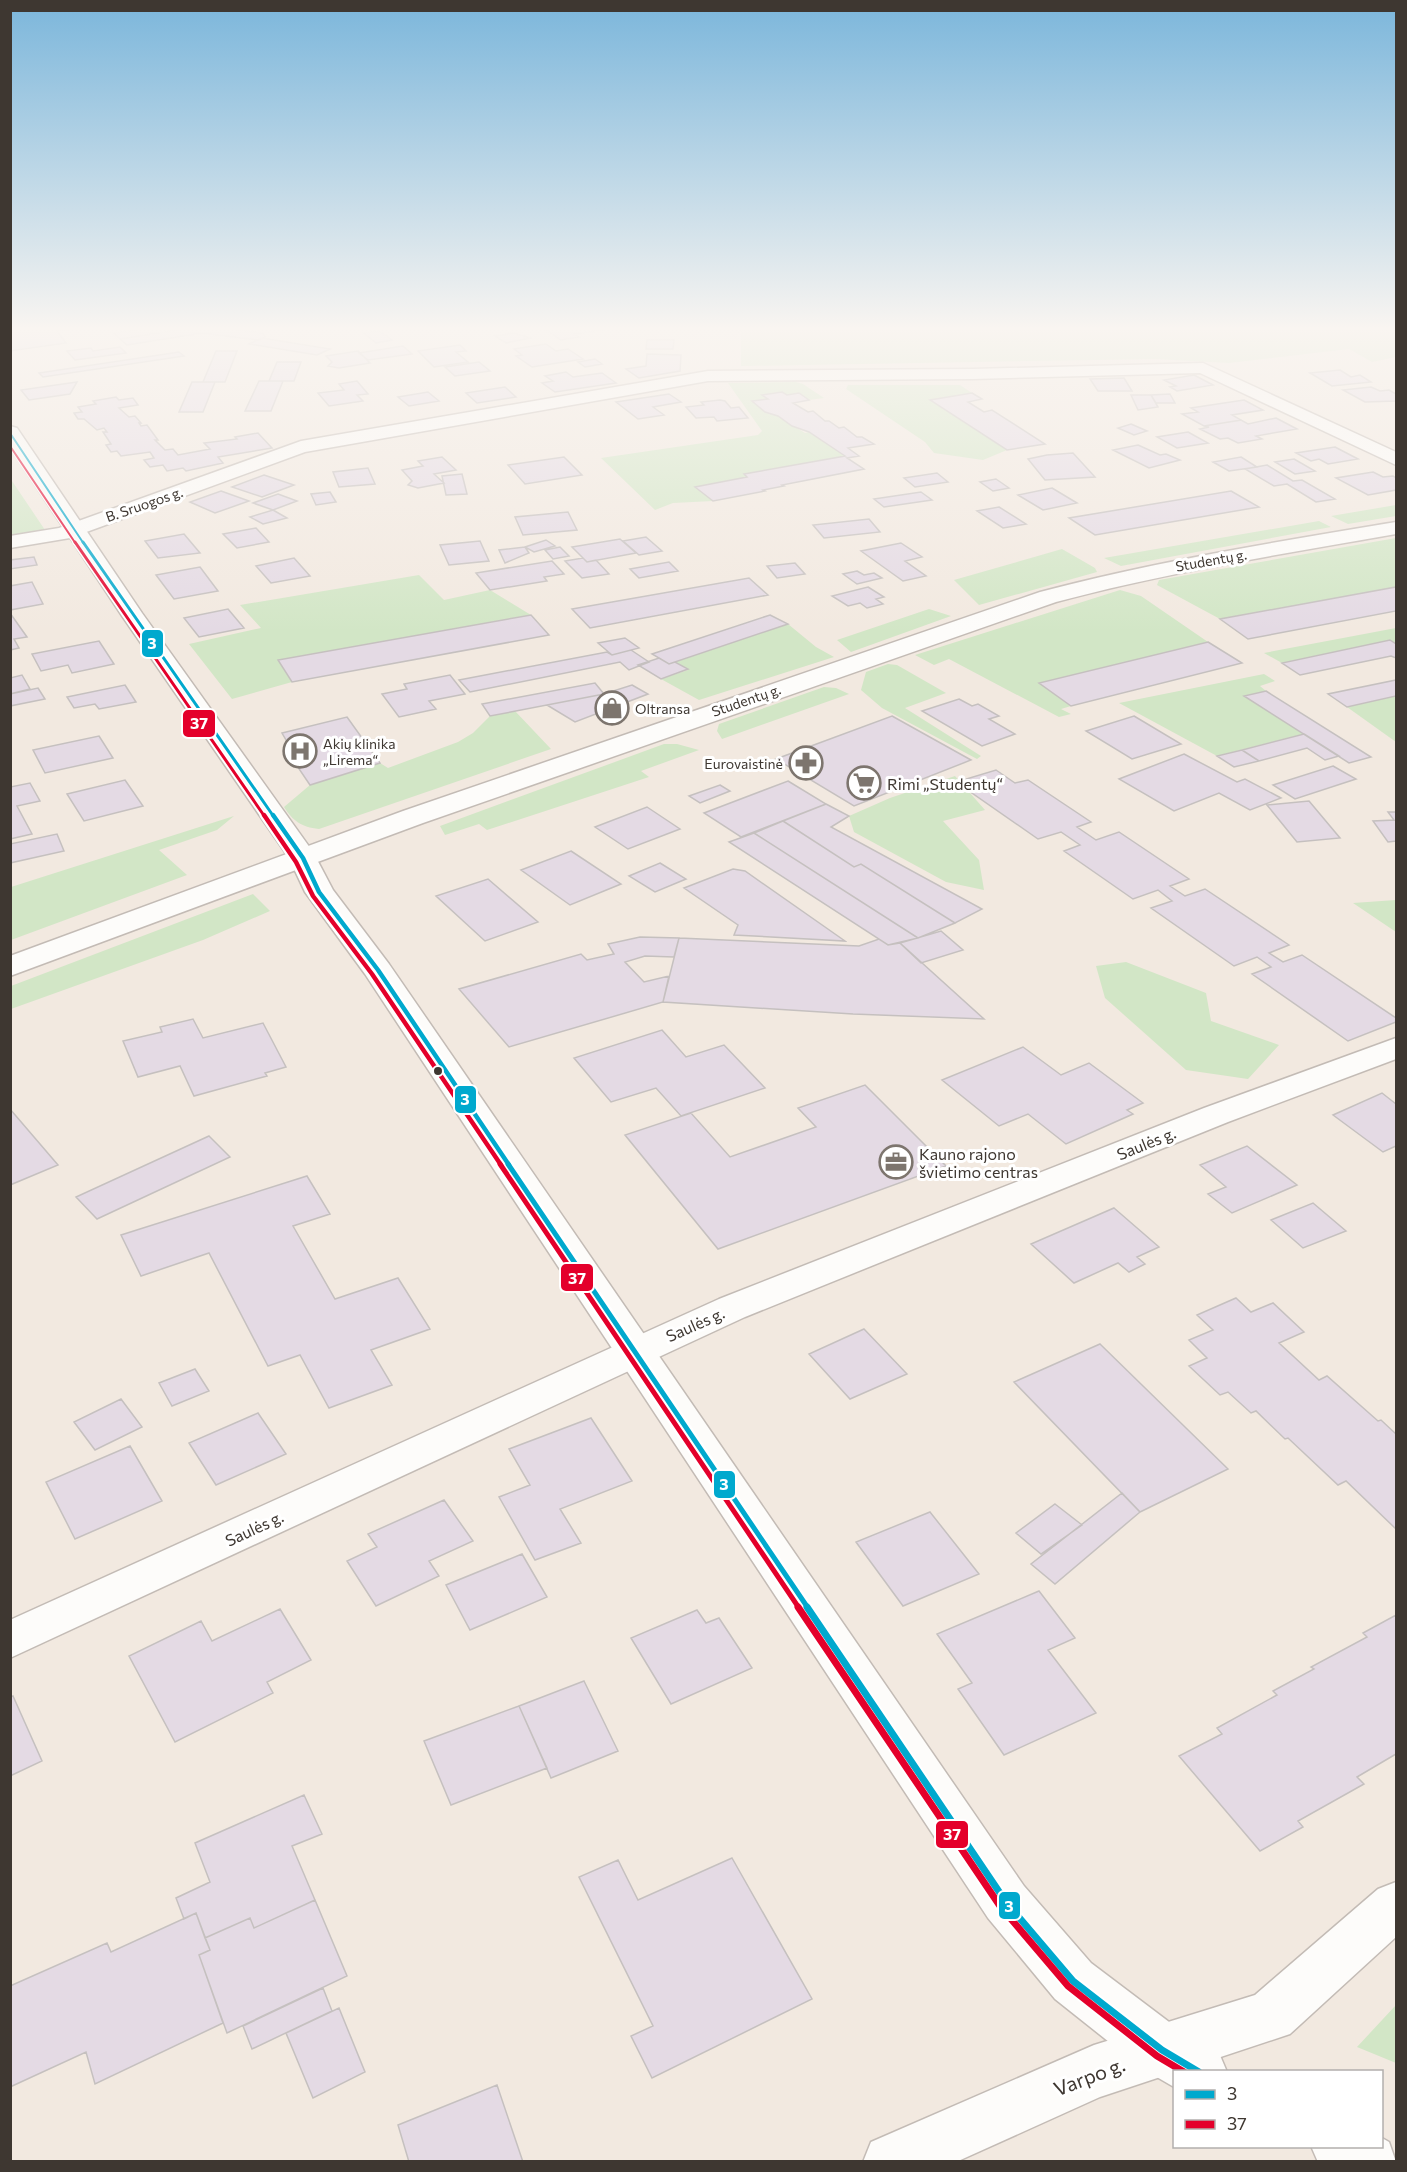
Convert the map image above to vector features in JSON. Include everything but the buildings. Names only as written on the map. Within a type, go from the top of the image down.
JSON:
[{"type":"street","name":"B. Sruogos g.","points":[[10,542],[63,534],[301,447],[402,429]]},
{"type":"street","name":"B. Sruogos g.","points":[[1333,429],[1396,459]]},
{"type":"street","points":[[10,432],[74,529],[303,858],[319,892],[378,970],[1006,1902],[1073,1981],[1181,2061]]},
{"type":"street","name":"Studentų g.","points":[[10,967],[401,821],[1048,597],[1123,577],[1192,563],[1396,528]]},
{"type":"street","name":"Saulės g.","points":[[10,1640],[732,1308],[1216,1115],[1396,1048]]},
{"type":"street","name":"Varpo g.","points":[[891,2162],[1067,2083],[1181,2061],[1271,2016],[1396,1905]]},
{"type":"street","points":[[1343,2148],[1369,2162]]},
{"type":"green space","points":[[761,429],[799,429],[805,433],[809,432],[845,456],[745,474],[747,477],[696,488],[713,501],[673,503],[655,510],[601,458],[758,435]]},
{"type":"green space","points":[[906,429],[975,429],[1007,450],[983,460],[934,453],[925,442]]},
{"type":"green space","points":[[10,478],[45,530],[11,536]]},
{"type":"green space","points":[[1396,505],[1396,516],[1348,524],[1331,516]]},
{"type":"green space","points":[[1319,521],[1331,527],[1121,566],[1104,558]]},
{"type":"green space","points":[[1396,538],[1396,587],[1220,619],[1157,585],[1159,580]]},
{"type":"green space","points":[[1062,549],[1095,568],[1097,572],[979,605],[954,580]]},
{"type":"green space","points":[[419,575],[444,600],[490,590],[531,615],[278,660],[292,682],[232,699],[189,644],[261,628],[240,605]]},
{"type":"green space","points":[[1120,590],[1141,596],[1208,642],[1040,683],[1071,706],[1061,709],[1071,714],[1059,717],[949,659],[934,665],[915,655]]},
{"type":"green space","points":[[929,609],[951,616],[851,652],[837,640]]},
{"type":"green space","points":[[788,624],[816,647],[834,657],[699,700],[661,679],[688,670],[675,662]]},
{"type":"green space","points":[[1396,628],[1396,644],[1390,640],[1282,663],[1264,653]]},
{"type":"green space","points":[[888,664],[897,665],[946,693],[905,708],[981,756],[977,759],[882,708],[861,690],[866,672]]},
{"type":"green space","points":[[1264,674],[1275,681],[1260,686],[1266,691],[1245,696],[1304,734],[1217,756],[1119,703]]},
{"type":"green space","points":[[824,687],[836,688],[849,694],[722,739],[717,731],[719,724]]},
{"type":"green space","points":[[1396,696],[1396,742],[1347,707]]},
{"type":"green space","points":[[515,711],[551,749],[319,829],[307,827],[298,822],[284,807],[310,785],[380,763],[388,768],[458,742],[473,733],[490,716]]},
{"type":"green space","points":[[664,744],[677,744],[699,750],[641,771],[649,777],[487,830],[479,824],[445,835],[440,826]]},
{"type":"green space","points":[[955,776],[985,810],[943,821],[979,860],[984,890],[946,882],[854,832],[849,816],[890,798]]},
{"type":"green space","points":[[234,816],[217,830],[159,850],[187,875],[11,940],[11,887]]},
{"type":"green space","points":[[253,894],[270,911],[203,940],[11,1009],[11,986]]},
{"type":"green space","points":[[1396,900],[1396,932],[1353,903]]},
{"type":"green space","points":[[1126,962],[1206,993],[1211,1021],[1279,1045],[1248,1079],[1186,1070],[1105,998],[1096,966]]},
{"type":"green space","points":[[1396,2005],[1396,2063],[1357,2047]]},
{"type":"transit line","name":"3","points":[[10,433],[133,616],[303,858],[319,892],[378,970],[1006,1902],[1073,1981],[1162,2050],[1196,2070]]},
{"type":"transit line","name":"37","points":[[10,446],[127,620],[296,862],[313,896],[372,974],[1000,1906],[1068,1986],[1157,2056],[1181,2070]]},
{"type":"place","name":"Oltransa","points":[[612,708]]},
{"type":"place","name":"Akių klinika „Lirema“","points":[[300,751]]},
{"type":"place","name":"Eurovaistinė","points":[[806,763]]},
{"type":"place","name":"Rimi „Studentų“","points":[[864,783]]},
{"type":"place","name":"Kauno rajono švietimo centras","points":[[896,1162]]}]
